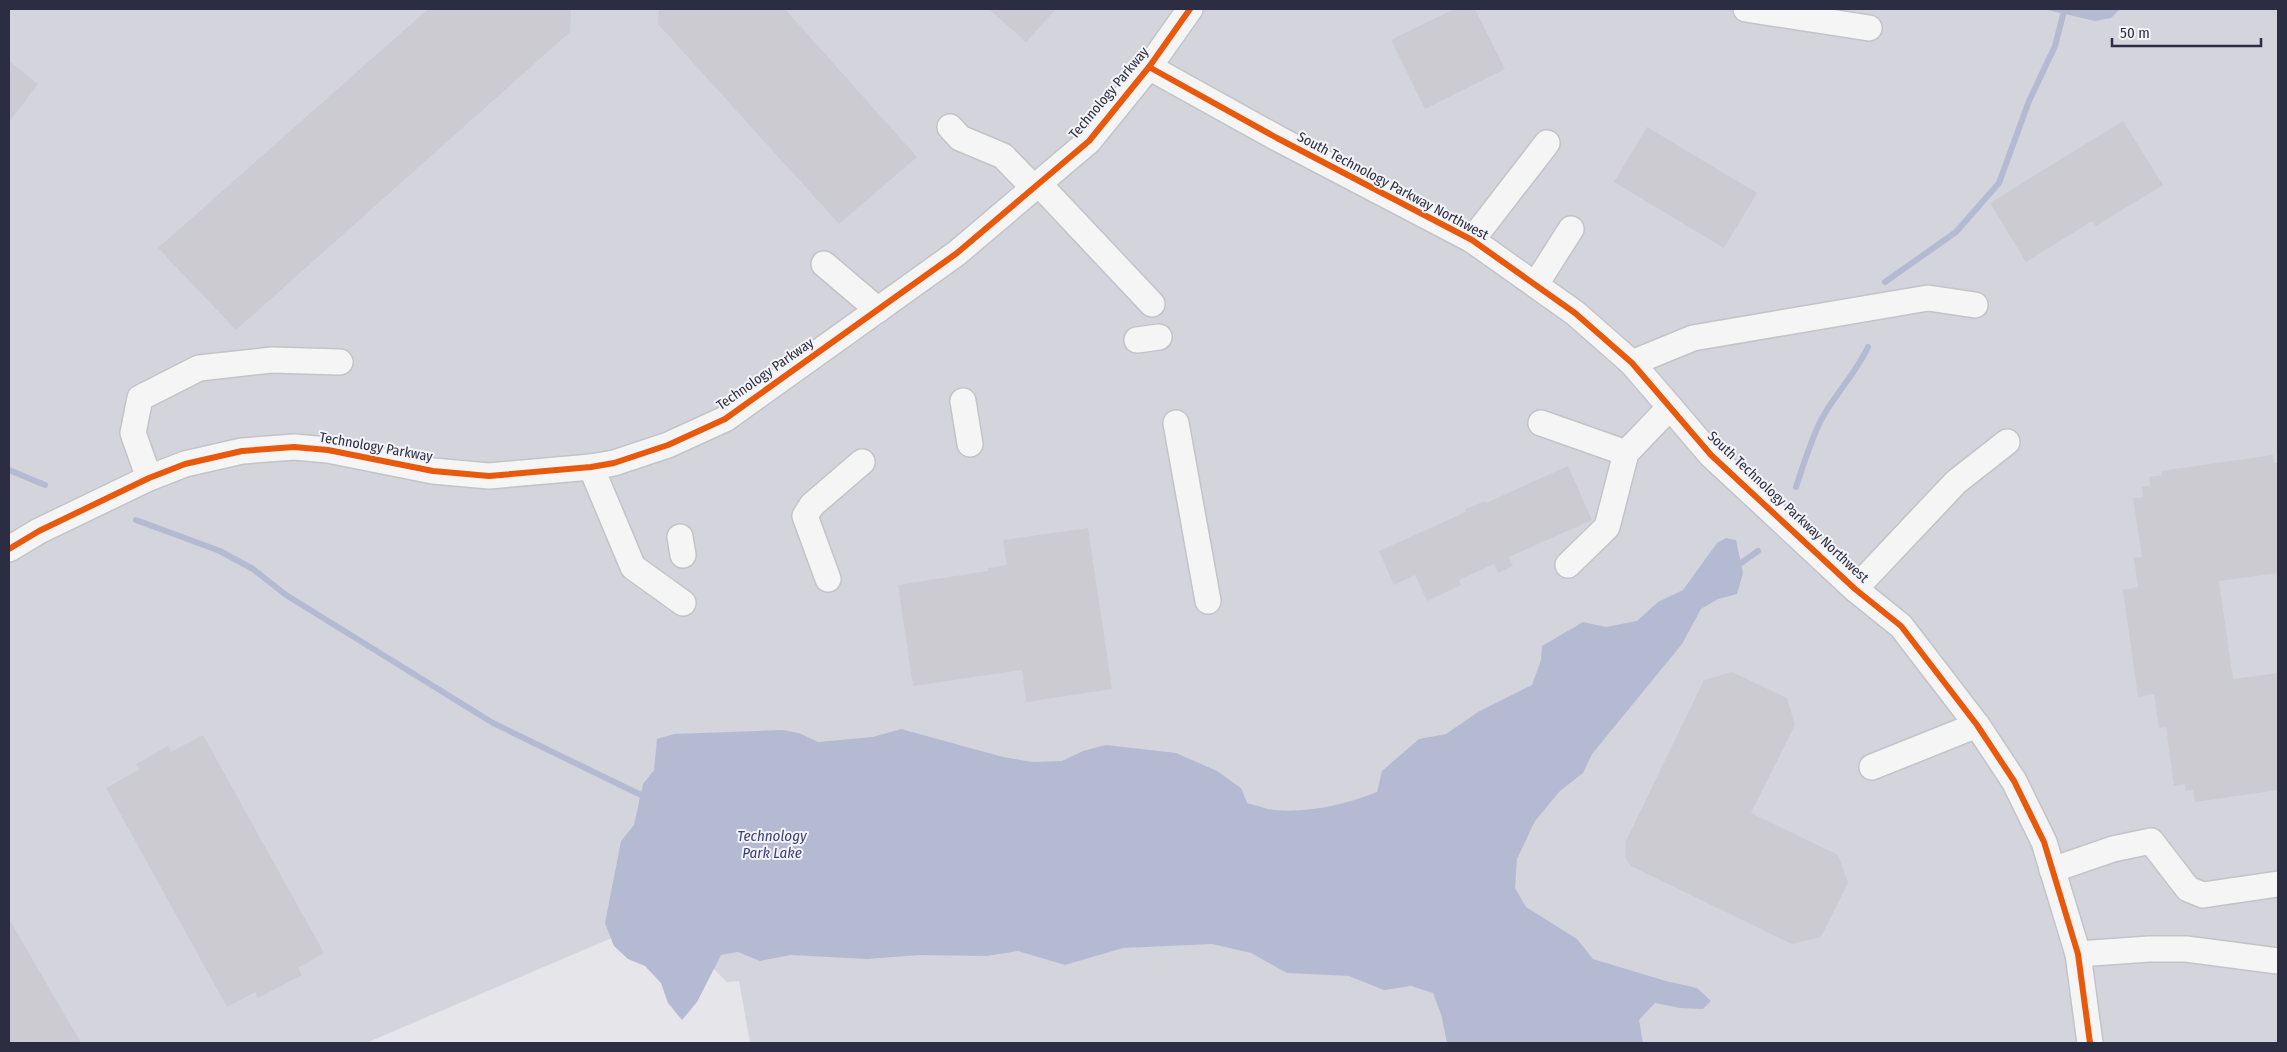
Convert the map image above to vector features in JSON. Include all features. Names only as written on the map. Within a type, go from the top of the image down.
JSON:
[{"type":"street","name":"Technology Parkway","points":[[9,549],[39,531],[149,478],[185,464],[242,451],[294,447],[328,450],[433,471],[489,476],[591,467],[614,463],[668,445],[725,419],[957,254],[1090,141],[1149,67],[1190,9]]},
{"type":"street","points":[[1746,9],[1869,28]]},
{"type":"street","name":"South Technology Parkway Northwest","points":[[1149,67],[1277,138],[1472,240],[1536,284],[1632,362],[1711,455],[1855,589],[1901,626],[1976,725],[2014,781],[2044,842],[2078,954],[2090,1043]]},
{"type":"street","points":[[950,127],[960,138],[1003,156],[1036,186],[1152,304]]},
{"type":"street","points":[[1472,240],[1547,143]]},
{"type":"street","points":[[1536,284],[1571,229]]},
{"type":"street","points":[[824,264],[878,310]]},
{"type":"street","points":[[1632,362],[1693,338],[1771,324],[1928,298],[1975,305]]},
{"type":"street","points":[[149,478],[133,433],[140,398],[198,368],[272,360],[340,362]]},
{"type":"street","points":[[963,401],[972,444]]},
{"type":"street","points":[[1568,565],[1607,527],[1626,453],[1670,407]]},
{"type":"street","points":[[1176,423],[1208,601]]},
{"type":"street","points":[[1540,423],[1626,453]]},
{"type":"street","points":[[1855,589],[1956,482],[2007,442]]},
{"type":"street","points":[[828,579],[805,516],[812,504],[862,462]]},
{"type":"street","points":[[591,467],[633,568],[683,603]]},
{"type":"street","points":[[1872,767],[1976,725]]},
{"type":"street","points":[[2052,870],[2113,849],[2151,841],[2188,889],[2203,895],[2278,884]]},
{"type":"street","points":[[2078,954],[2149,949],[2186,949],[2278,961]]},
{"type":"shaded area","points":[[9,9],[2278,9],[2278,1043],[750,1043],[739,981],[727,982],[661,917],[366,1043],[9,1043]]},
{"type":"water","points":[[2043,9],[2120,9],[2111,18],[2095,21]]},
{"type":"water","name":"Technology Park Lake","points":[[1726,538],[1736,540],[1743,573],[1737,594],[1718,599],[1701,609],[1682,644],[1592,754],[1583,773],[1560,791],[1535,821],[1517,859],[1515,888],[1526,907],[1577,939],[1593,959],[1666,981],[1697,988],[1711,1001],[1703,1009],[1680,1008],[1655,1003],[1639,1020],[1643,1043],[1447,1043],[1441,1014],[1433,993],[1411,986],[1384,990],[1349,976],[1287,973],[1251,953],[1212,944],[1123,948],[1065,965],[1018,951],[987,956],[919,955],[867,959],[791,955],[760,961],[738,952],[721,955],[697,1002],[682,1020],[668,1003],[661,983],[645,966],[628,959],[614,946],[605,923],[621,841],[634,825],[643,784],[654,770],[657,739],[674,734],[783,730],[799,733],[818,742],[873,737],[901,729],[1003,757],[1033,762],[1062,761],[1083,751],[1106,745],[1176,753],[1217,771],[1241,788],[1247,803],[1264,808],[1287,811],[1326,807],[1352,801],[1377,792],[1382,771],[1419,739],[1446,734],[1478,712],[1532,685],[1541,660],[1542,646],[1583,622],[1606,627],[1637,621],[1658,602],[1683,590],[1717,543]]},
{"type":"building","points":[[428,9],[571,9],[570,32],[236,330],[158,248]]},
{"type":"building","points":[[659,9],[785,9],[917,157],[839,224],[658,24]]},
{"type":"building","points":[[989,9],[1056,9],[1026,42]]},
{"type":"building","points":[[1454,9],[1475,9],[1505,69],[1425,109],[1391,40]]},
{"type":"building","points":[[9,61],[38,84],[9,122]]},
{"type":"building","points":[[2123,121],[2163,185],[2096,226],[2092,221],[2026,262],[1990,203]]},
{"type":"building","points":[[1647,127],[1757,193],[1724,248],[1614,182]]},
{"type":"building","points":[[2273,455],[2274,463],[2278,463],[2278,573],[2219,581],[2233,679],[2278,673],[2278,790],[2195,802],[2193,790],[2186,791],[2185,784],[2174,786],[2166,727],[2159,728],[2154,694],[2138,697],[2123,590],[2138,587],[2134,558],[2142,557],[2133,498],[2143,497],[2142,487],[2150,486],[2149,477],[2162,475],[2161,471]]},
{"type":"building","points":[[1568,466],[1592,520],[1509,557],[1513,566],[1498,573],[1494,564],[1459,580],[1461,585],[1427,601],[1415,575],[1394,585],[1379,551],[1466,512],[1465,509],[1485,501],[1486,503]]},
{"type":"building","points":[[1088,528],[1112,689],[1026,702],[1022,670],[913,686],[898,585],[988,571],[988,568],[1007,565],[1003,540]]},
{"type":"building","points":[[1732,672],[1787,698],[1795,725],[1751,813],[1838,855],[1848,883],[1821,937],[1792,944],[1631,866],[1625,857],[1626,841],[1704,680]]},
{"type":"building","points":[[203,735],[324,953],[298,968],[302,975],[258,998],[255,992],[227,1007],[106,788],[140,769],[136,764],[168,746],[171,752]]},
{"type":"building","points":[[9,919],[81,1043],[9,1043]]},
{"type":"waterway","points":[[1885,282],[1956,232],[1999,183],[2029,101],[2055,46],[2063,15]]},
{"type":"waterway","points":[[1796,487],[1820,422],[1857,367],[1868,347]]},
{"type":"waterway","points":[[9,470],[45,485]]},
{"type":"waterway","points":[[136,520],[220,551],[253,569],[286,595],[493,723],[641,795]]},
{"type":"waterway","points":[[1741,563],[1758,551]]},
{"type":"cycle path","points":[[9,549],[39,531],[149,478],[185,464],[242,451],[294,447],[328,450],[433,471],[489,476],[591,467],[614,463],[668,445],[725,419],[957,253],[1089,141],[1149,67],[1190,9]]},
{"type":"cycle path","points":[[1149,67],[1277,138],[1472,240],[1575,313],[1632,363],[1711,455],[1855,589],[1901,626],[1977,725],[2014,781],[2044,842],[2078,954],[2090,1043]]}]
